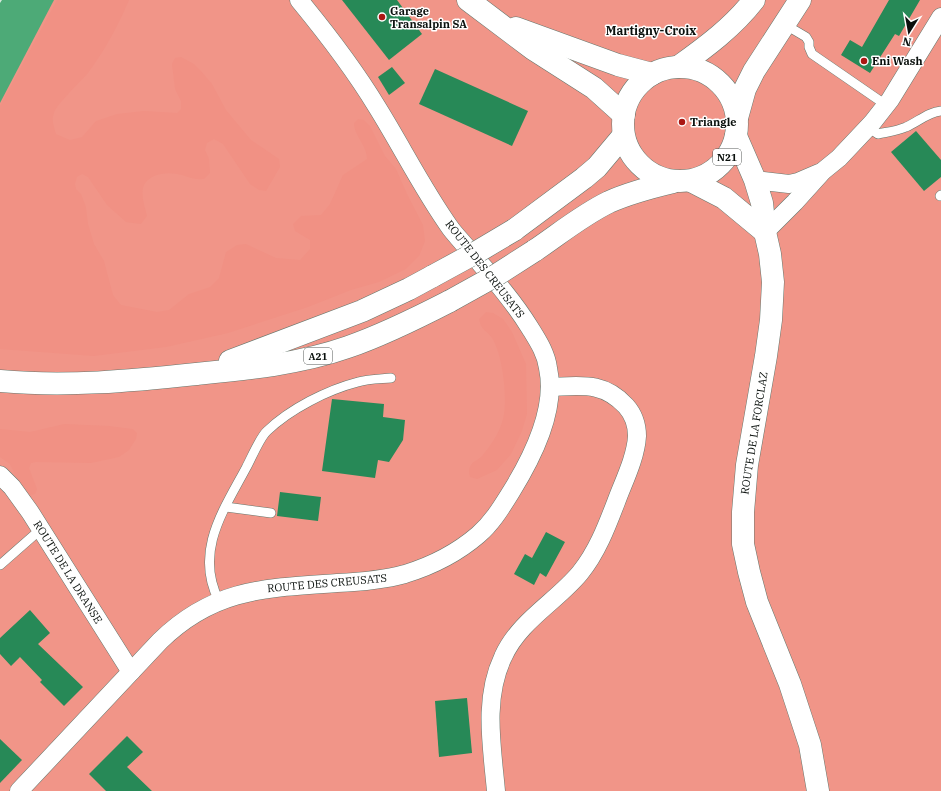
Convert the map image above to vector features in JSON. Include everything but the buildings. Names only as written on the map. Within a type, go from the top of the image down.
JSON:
[{"type":"main road","points":[[468,0],[533,50],[551,62],[581,78],[594,88],[623,126]]},
{"type":"main road","points":[[678,67],[706,48],[724,32],[754,0]]},
{"type":"main road","name":"N21","points":[[682,181],[701,178],[717,168],[729,155],[734,146],[745,89],[754,71],[800,0]]},
{"type":"main road","points":[[496,21],[602,59],[652,74]]},
{"type":"main road","points":[[737,127],[734,107],[730,96],[718,81],[701,71],[678,67],[661,70],[645,78],[633,91],[624,109],[623,126],[631,154],[640,165],[653,175],[682,181],[724,198],[765,232]]},
{"type":"main road","name":"A21","points":[[177,376],[233,360],[362,311],[409,289],[478,252],[514,230],[597,167],[623,126]]},
{"type":"main road","name":"ROUTE DE LA FORCLAZ","points":[[737,127],[762,203],[765,232],[772,269],[771,320],[763,379],[747,465],[744,498],[743,544],[748,572],[757,602],[790,684],[810,745],[818,791]]},
{"type":"main road","name":"A21","points":[[0,381],[99,383],[142,380],[297,361],[348,348],[407,323],[495,276],[608,203],[644,189],[682,181]]},
{"type":"street","name":"ROUTE DES CREUSATS","points":[[26,789],[131,672],[172,629],[197,611],[219,601],[256,590],[390,578],[426,566],[444,558],[464,546],[479,535],[493,520],[529,462],[542,428],[546,414],[550,387],[548,368],[542,348],[524,318],[504,291],[452,230],[423,186],[373,101],[339,51],[299,0]]},
{"type":"street","points":[[765,232],[823,172],[869,128],[886,105],[941,17]]},
{"type":"street","points":[[755,180],[789,184],[823,172]]},
{"type":"street","points":[[496,791],[490,714],[492,687],[497,670],[512,639],[566,588],[581,572],[593,553],[606,527],[625,479],[637,437],[635,419],[630,410],[621,401],[607,391],[601,388],[591,387],[550,387]]},
{"type":"street","name":"ROUTE DE LA DRANSE","points":[[0,475],[12,487],[41,530],[131,672]]},
{"type":"lane","points":[[784,24],[806,37],[812,54],[886,105]]},
{"type":"lane","points":[[869,128],[878,134],[892,131],[906,127],[932,113],[941,111]]},
{"type":"lane","points":[[219,601],[212,588],[209,566],[209,550],[215,529],[266,432],[291,412],[327,393],[359,382],[391,378]]},
{"type":"lane","points":[[226,508],[271,513]]},
{"type":"lane","points":[[0,564],[41,530]]},
{"type":"shaded area","points":[[2,0],[54,0],[0,103],[0,3]]},
{"type":"shaded area","points":[[35,0],[941,0],[941,791],[0,791],[0,59]]},
{"type":"shaded area","points":[[57,0],[129,0],[111,38],[100,56],[88,73],[56,109],[53,116],[53,121],[56,134],[70,140],[82,137],[96,121],[117,114],[144,111],[177,113],[181,109],[181,101],[175,89],[172,64],[175,58],[181,57],[194,64],[212,84],[226,110],[251,140],[279,159],[280,167],[266,191],[259,190],[250,184],[223,144],[214,139],[207,143],[205,150],[209,159],[210,173],[204,179],[196,179],[167,173],[152,177],[145,183],[142,195],[147,216],[141,224],[126,222],[107,205],[88,177],[82,174],[77,177],[75,184],[76,189],[81,194],[86,207],[88,224],[94,244],[104,261],[113,295],[121,305],[157,312],[169,310],[189,294],[210,287],[219,278],[226,252],[237,245],[246,244],[276,258],[300,260],[310,249],[310,240],[295,231],[293,224],[301,216],[321,215],[330,204],[343,175],[367,159],[365,149],[355,128],[354,123],[358,119],[364,120],[370,126],[385,156],[396,169],[423,225],[425,241],[419,256],[406,269],[379,282],[351,290],[308,307],[228,333],[166,347],[94,356],[0,349],[0,106]]},
{"type":"shaded area","points":[[486,312],[493,313],[503,319],[512,332],[526,364],[527,414],[522,431],[511,454],[497,470],[477,479],[470,477],[469,468],[482,456],[500,429],[505,401],[504,378],[499,355],[492,338],[483,328],[479,319]]},
{"type":"shaded area","points":[[64,424],[109,426],[133,429],[137,433],[136,439],[129,450],[119,457],[91,463],[31,463],[29,468],[37,489],[35,494],[29,496],[22,490],[10,464],[0,457],[0,429],[30,432]]},
{"type":"place","name":"Garage Transalpin SA","points":[[382,17]]},
{"type":"place","name":"Eni Wash","points":[[864,61]]},
{"type":"place","name":"Triangle","points":[[682,122]]},
{"type":"district","name":"Martigny-Croix","points":[[651,31]]}]
